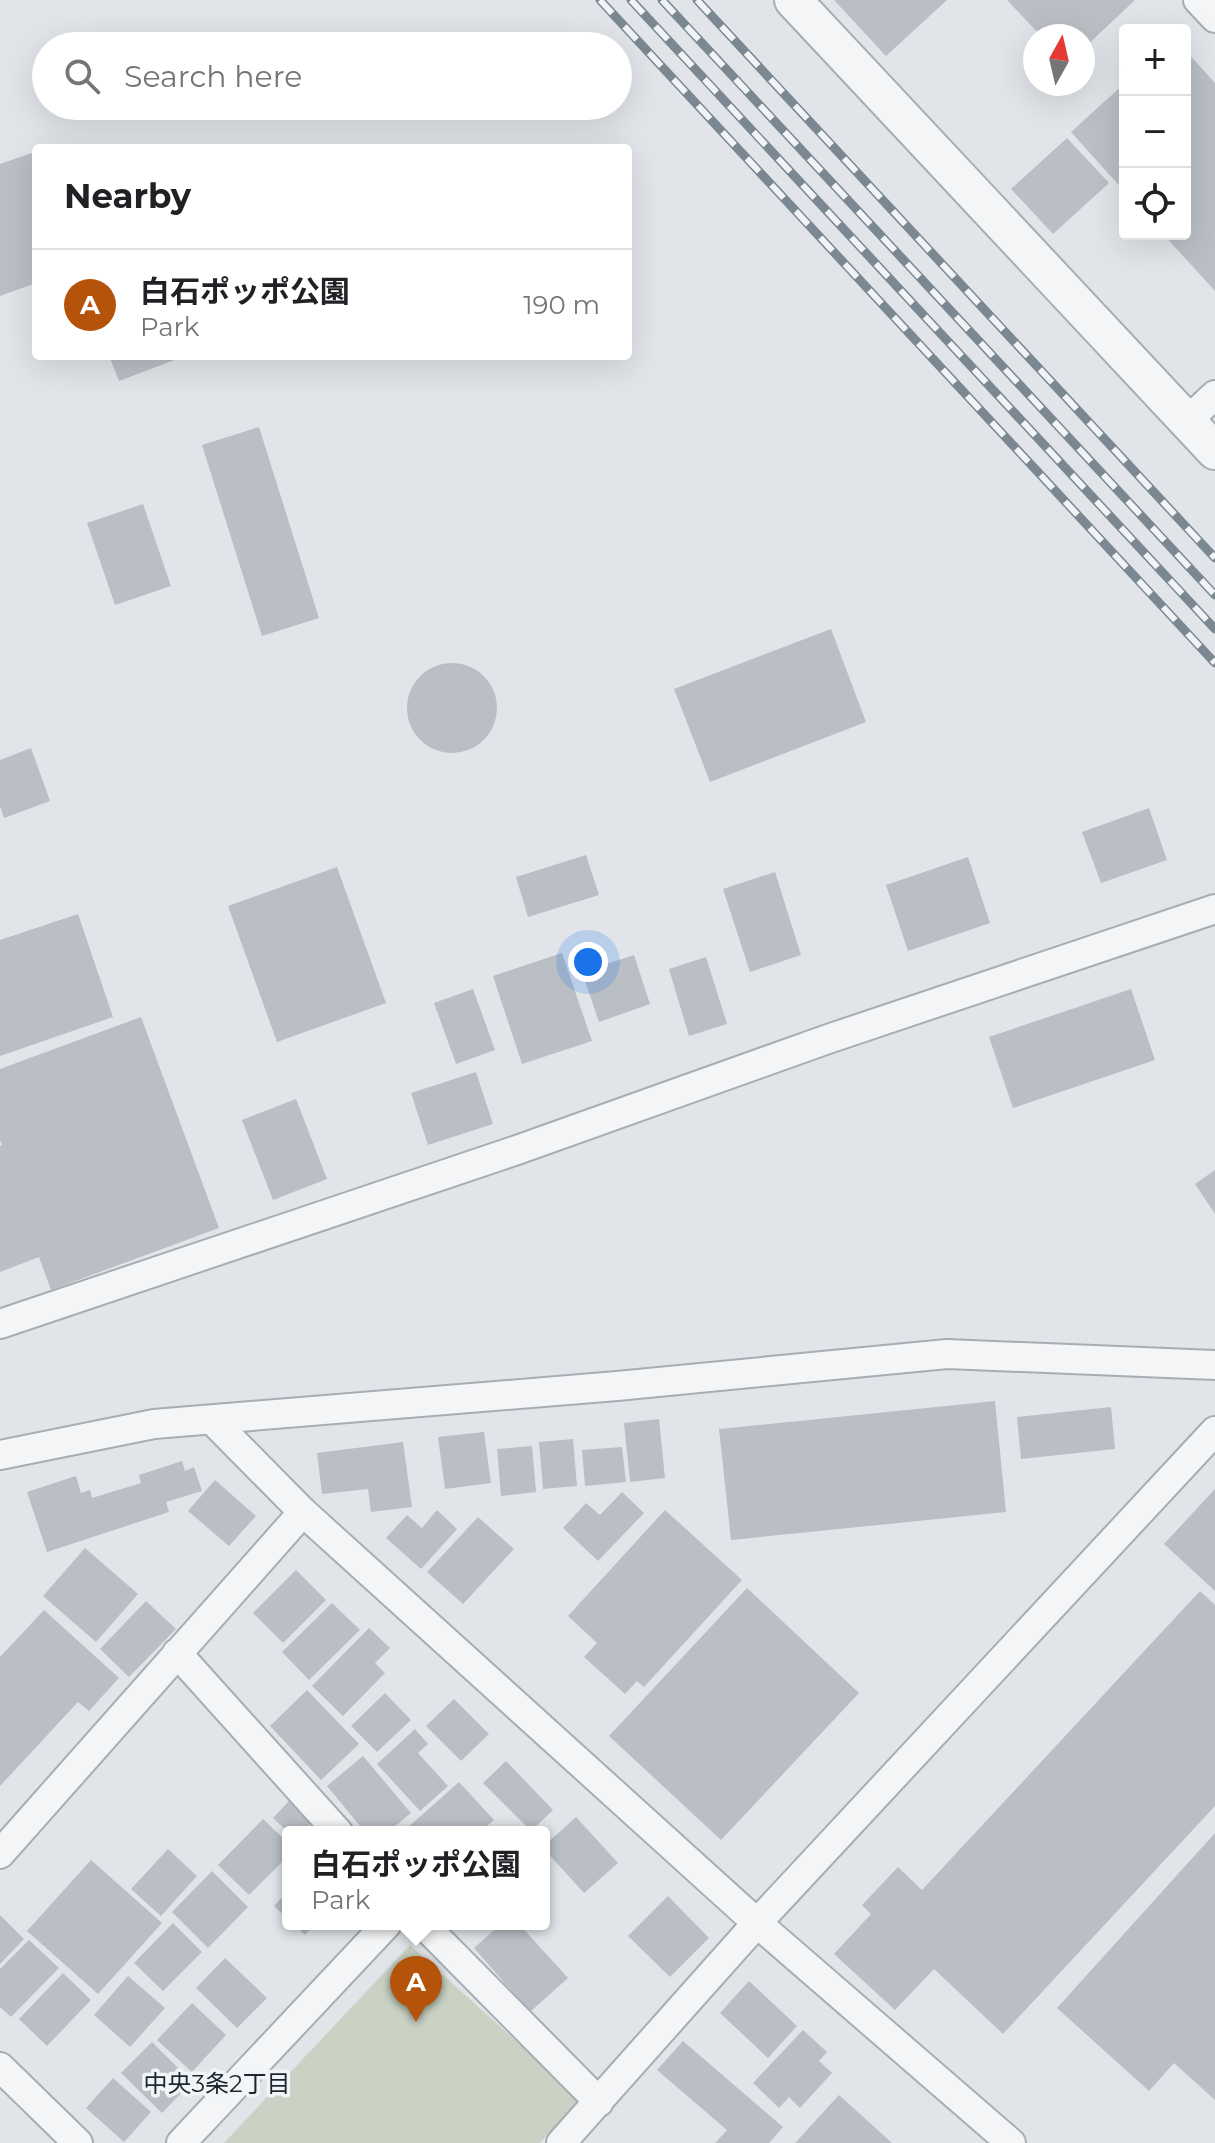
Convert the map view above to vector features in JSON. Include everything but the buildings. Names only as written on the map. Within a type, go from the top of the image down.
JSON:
[{"type":"street","points":[[793,0],[1215,451]]},
{"type":"street","points":[[1198,0],[1215,18]]},
{"type":"street","points":[[1187,421],[1215,395]]},
{"type":"street","points":[[0,1324],[517,1150],[828,1039],[1215,909]]},
{"type":"street","points":[[0,1455],[154,1424],[617,1386],[947,1354],[1215,1365]]},
{"type":"street","points":[[212,1420],[303,1512],[757,1923],[1011,2143]]},
{"type":"street","points":[[561,2143],[757,1923],[1215,1431]]},
{"type":"street","points":[[0,1854],[303,1512]]},
{"type":"street","points":[[177,1653],[333,1826]]},
{"type":"street","points":[[181,2143],[381,1930]]},
{"type":"street","points":[[429,1930],[599,2102]]},
{"type":"street","points":[[0,2067],[78,2143]]},
{"type":"green space","points":[[410,1945],[580,2099],[540,2143],[224,2143]]},
{"type":"railway","points":[[600,0],[630,32]]},
{"type":"railway","points":[[631,0],[1215,629]]},
{"type":"railway","points":[[662,0],[1215,595]]},
{"type":"railway","points":[[697,0],[1215,558]]},
{"type":"railway","points":[[632,34],[1215,663]]},
{"type":"place","name":"白石ポッポ公園","points":[[416,2022]]},
{"type":"district","name":"中央3条2丁目","points":[[217,2084]]}]
